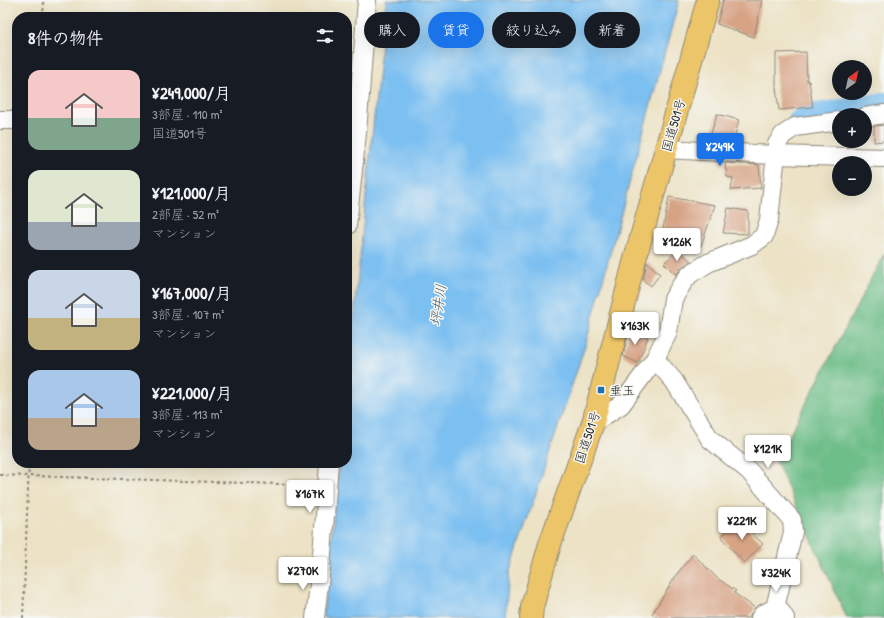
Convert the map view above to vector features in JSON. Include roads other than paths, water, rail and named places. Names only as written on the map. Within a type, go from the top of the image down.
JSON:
[{"type":"highway","name":"国道501号","points":[[531,618],[532,607],[550,544],[593,423],[635,258],[708,0]]},
{"type":"street","points":[[352,133],[367,0]]},
{"type":"street","points":[[872,116],[884,114]]},
{"type":"street","points":[[0,120],[12,120]]},
{"type":"street","points":[[593,423],[622,405],[655,359],[668,332],[672,299],[690,274],[708,263],[752,245],[764,236],[769,220],[777,144],[783,135],[795,127],[832,122]]},
{"type":"street","points":[[666,149],[775,155],[884,158]]},
{"type":"street","points":[[655,359],[674,381],[710,438],[749,471],[792,520],[793,532],[780,613],[763,614],[760,618]]},
{"type":"street","points":[[315,618],[321,568],[329,468]]},
{"type":"water","name":"坪井川","points":[[386,0],[679,0],[585,346],[509,574],[505,618],[323,618],[338,468],[352,468],[352,334],[381,48],[420,48],[420,12],[385,12]]},
{"type":"waterway","points":[[799,121],[810,115],[884,103]]},
{"type":"place","name":"垂玉","points":[[601,390]]}]
